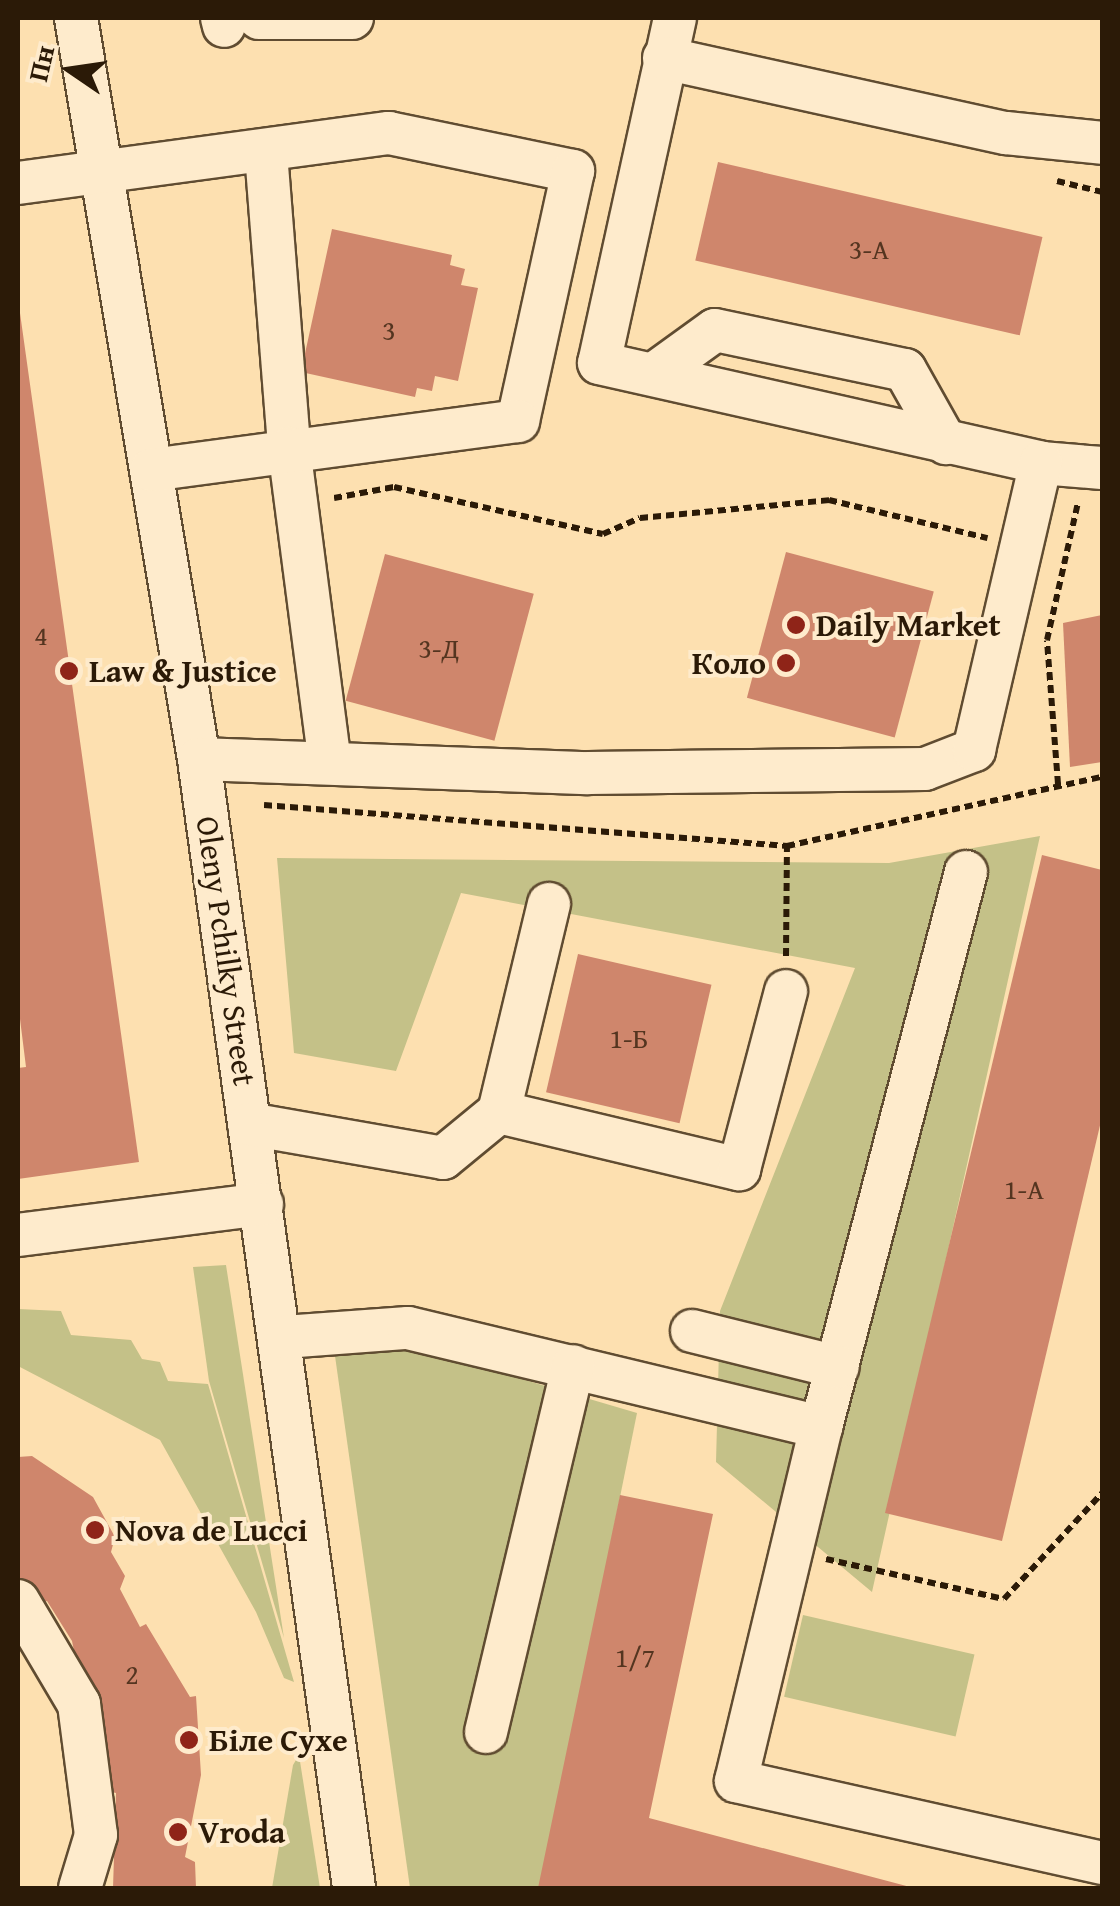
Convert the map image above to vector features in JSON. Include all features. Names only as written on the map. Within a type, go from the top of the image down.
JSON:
[{"type":"street","name":"Oleny Pchilky Street","points":[[76,18],[200,759],[249,1124],[284,1337],[354,1888]]},
{"type":"street","points":[[235,20],[352,18]]},
{"type":"street","points":[[1095,468],[1042,463],[946,443],[599,363],[670,38],[1006,133],[1102,143]]},
{"type":"street","points":[[18,183],[266,153],[390,133],[573,172],[518,421],[289,448],[151,470]]},
{"type":"street","points":[[266,153],[289,448],[330,762]]},
{"type":"street","points":[[654,374],[716,330],[905,370],[946,443]]},
{"type":"street","points":[[200,759],[588,772],[925,769],[974,750],[1042,463]]},
{"type":"street","points":[[966,872],[821,1427],[736,1781],[1102,1863]]},
{"type":"street","points":[[249,1124],[443,1158],[499,1112],[548,904]]},
{"type":"street","points":[[499,1112],[739,1169],[786,991]]},
{"type":"street","points":[[18,1235],[262,1204]]},
{"type":"street","points":[[284,1337],[408,1328],[821,1427]]},
{"type":"street","points":[[692,1331],[838,1366]]},
{"type":"street","points":[[486,1732],[573,1366]]},
{"type":"street","points":[[18,1601],[79,1704],[96,1835],[80,1888]]},
{"type":"path","points":[[1058,784],[1047,640],[1095,468]]},
{"type":"path","points":[[296,505],[394,488],[603,534],[640,518],[828,500],[1022,547]]},
{"type":"path","points":[[260,804],[786,846],[1102,777]]},
{"type":"path","points":[[786,846],[786,991]]},
{"type":"path","points":[[790,1552],[1004,1598],[1102,1492]]},
{"type":"shaded area","points":[[1040,836],[872,1592],[716,1462],[720,1311],[855,968],[461,893],[396,1071],[294,1053],[277,858],[889,863]]},
{"type":"shaded area","points":[[226,1265],[284,1638],[209,1381],[193,1267]]},
{"type":"shaded area","points":[[18,1309],[61,1311],[71,1335],[131,1340],[142,1359],[160,1362],[168,1381],[208,1384],[294,1682],[284,1678],[256,1612],[160,1440],[18,1366]]},
{"type":"shaded area","points":[[399,1343],[637,1413],[541,1888],[410,1888],[335,1356]]},
{"type":"shaded area","points":[[803,1615],[974,1655],[956,1736],[784,1697]]},
{"type":"shaded area","points":[[299,1755],[320,1888],[272,1888],[293,1765]]},
{"type":"building","points":[[718,162],[1042,237],[1020,335],[695,260]]},
{"type":"building","points":[[332,229],[452,255],[450,265],[465,269],[461,285],[478,288],[458,381],[435,376],[432,391],[417,388],[415,397],[301,372]]},
{"type":"building","points":[[20,313],[139,1162],[18,1179],[18,1068],[26,1067],[18,1003]]},
{"type":"building","points":[[786,552],[934,592],[895,737],[747,698]]},
{"type":"building","points":[[385,554],[534,594],[494,741],[346,701]]},
{"type":"building","points":[[1102,615],[1102,762],[1070,767],[1063,623]]},
{"type":"building","points":[[1042,855],[1102,870],[1102,1117],[1002,1541],[885,1513]]},
{"type":"building","points":[[578,954],[711,985],[680,1123],[546,1092]]},
{"type":"building","points":[[32,1456],[93,1497],[115,1537],[111,1552],[125,1576],[120,1589],[140,1627],[146,1624],[190,1697],[196,1696],[201,1775],[185,1857],[195,1862],[196,1888],[113,1888],[116,1793],[102,1790],[72,1641],[47,1601],[39,1605],[18,1585],[18,1457]]},
{"type":"building","points":[[620,1495],[713,1514],[649,1818],[914,1888],[538,1888]]},
{"type":"place","name":"Daily Market","points":[[796,625]]},
{"type":"place","name":"Коло","points":[[786,663]]},
{"type":"place","name":"Law & Justice","points":[[69,671]]},
{"type":"place","name":"Nova de Lucci","points":[[95,1530]]},
{"type":"place","name":"Біле Сухе","points":[[189,1740]]},
{"type":"place","name":"Vroda","points":[[178,1832]]}]
